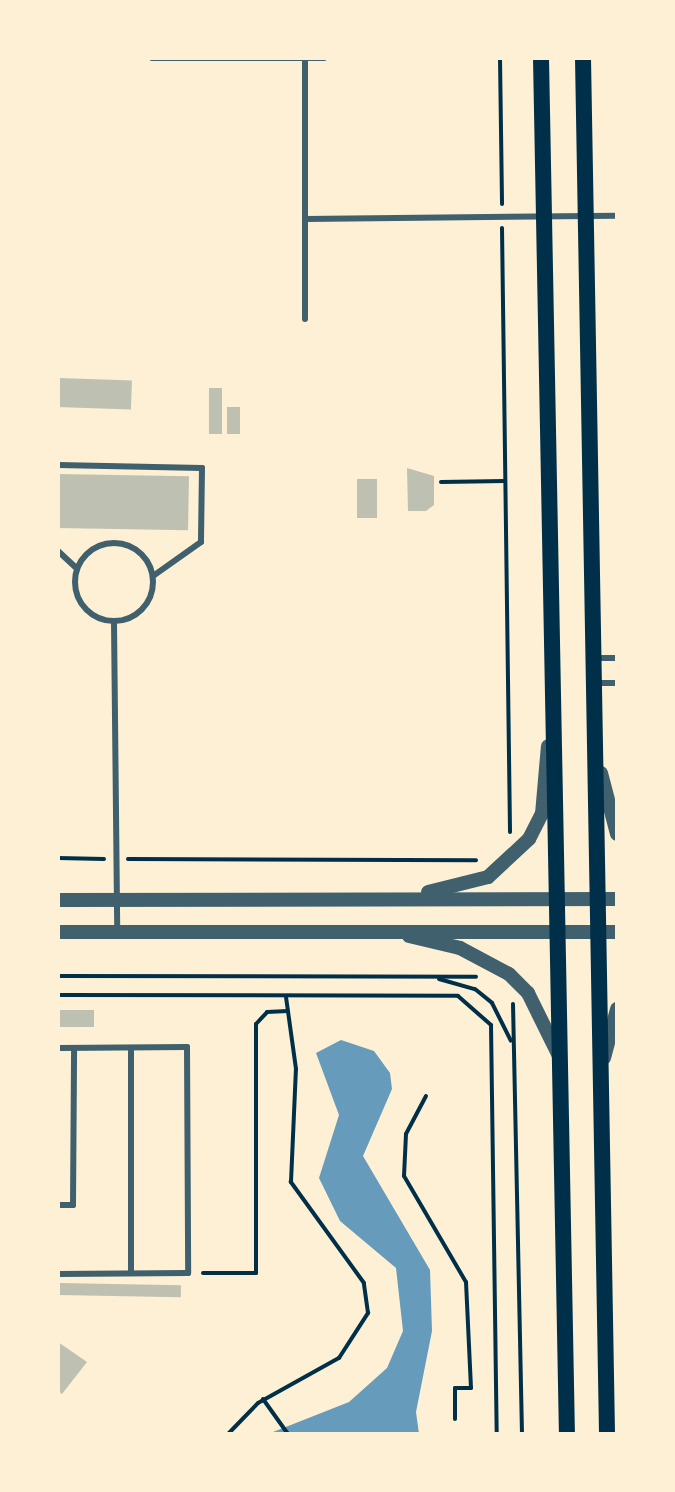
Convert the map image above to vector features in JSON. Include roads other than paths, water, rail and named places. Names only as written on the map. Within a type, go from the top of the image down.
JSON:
[{"type":"main road","points":[[541,58],[567,1434]]},
{"type":"main road","points":[[584,64],[595,658],[598,758],[609,899],[603,1062],[611,1283],[607,1434]]},
{"type":"street","points":[[384,899],[464,887],[511,860],[542,814],[552,702]]},
{"type":"street","points":[[598,758],[617,834]]},
{"type":"street","points":[[58,900],[609,899]]},
{"type":"street","points":[[385,931],[460,948],[512,977],[539,1010],[559,1055]]},
{"type":"street","points":[[58,932],[609,932]]},
{"type":"street","points":[[603,1062],[617,1009]]},
{"type":"lane","points":[[152,58],[324,58]]},
{"type":"lane","points":[[305,60],[305,319]]},
{"type":"lane","points":[[305,219],[617,216]]},
{"type":"lane","points":[[58,465],[202,468],[201,542],[153,576]]},
{"type":"lane","points":[[76,568],[92,549],[116,543],[140,552],[153,576],[148,602],[114,622]]},
{"type":"lane","points":[[58,551],[76,568],[81,605],[114,622]]},
{"type":"lane","points":[[114,622],[117,932]]},
{"type":"lane","points":[[595,658],[617,658]]},
{"type":"lane","points":[[596,683],[617,683]]},
{"type":"lane","points":[[58,1048],[187,1047],[188,1273],[58,1274]]},
{"type":"lane","points":[[58,1205],[73,1205],[74,1048]]},
{"type":"lane","points":[[131,1048],[131,1273]]},
{"type":"water","points":[[341,1040],[374,1051],[390,1073],[392,1089],[363,1156],[430,1270],[432,1331],[416,1412],[419,1434],[268,1434],[349,1402],[387,1368],[403,1331],[396,1268],[340,1221],[319,1178],[339,1115],[316,1053]]}]
